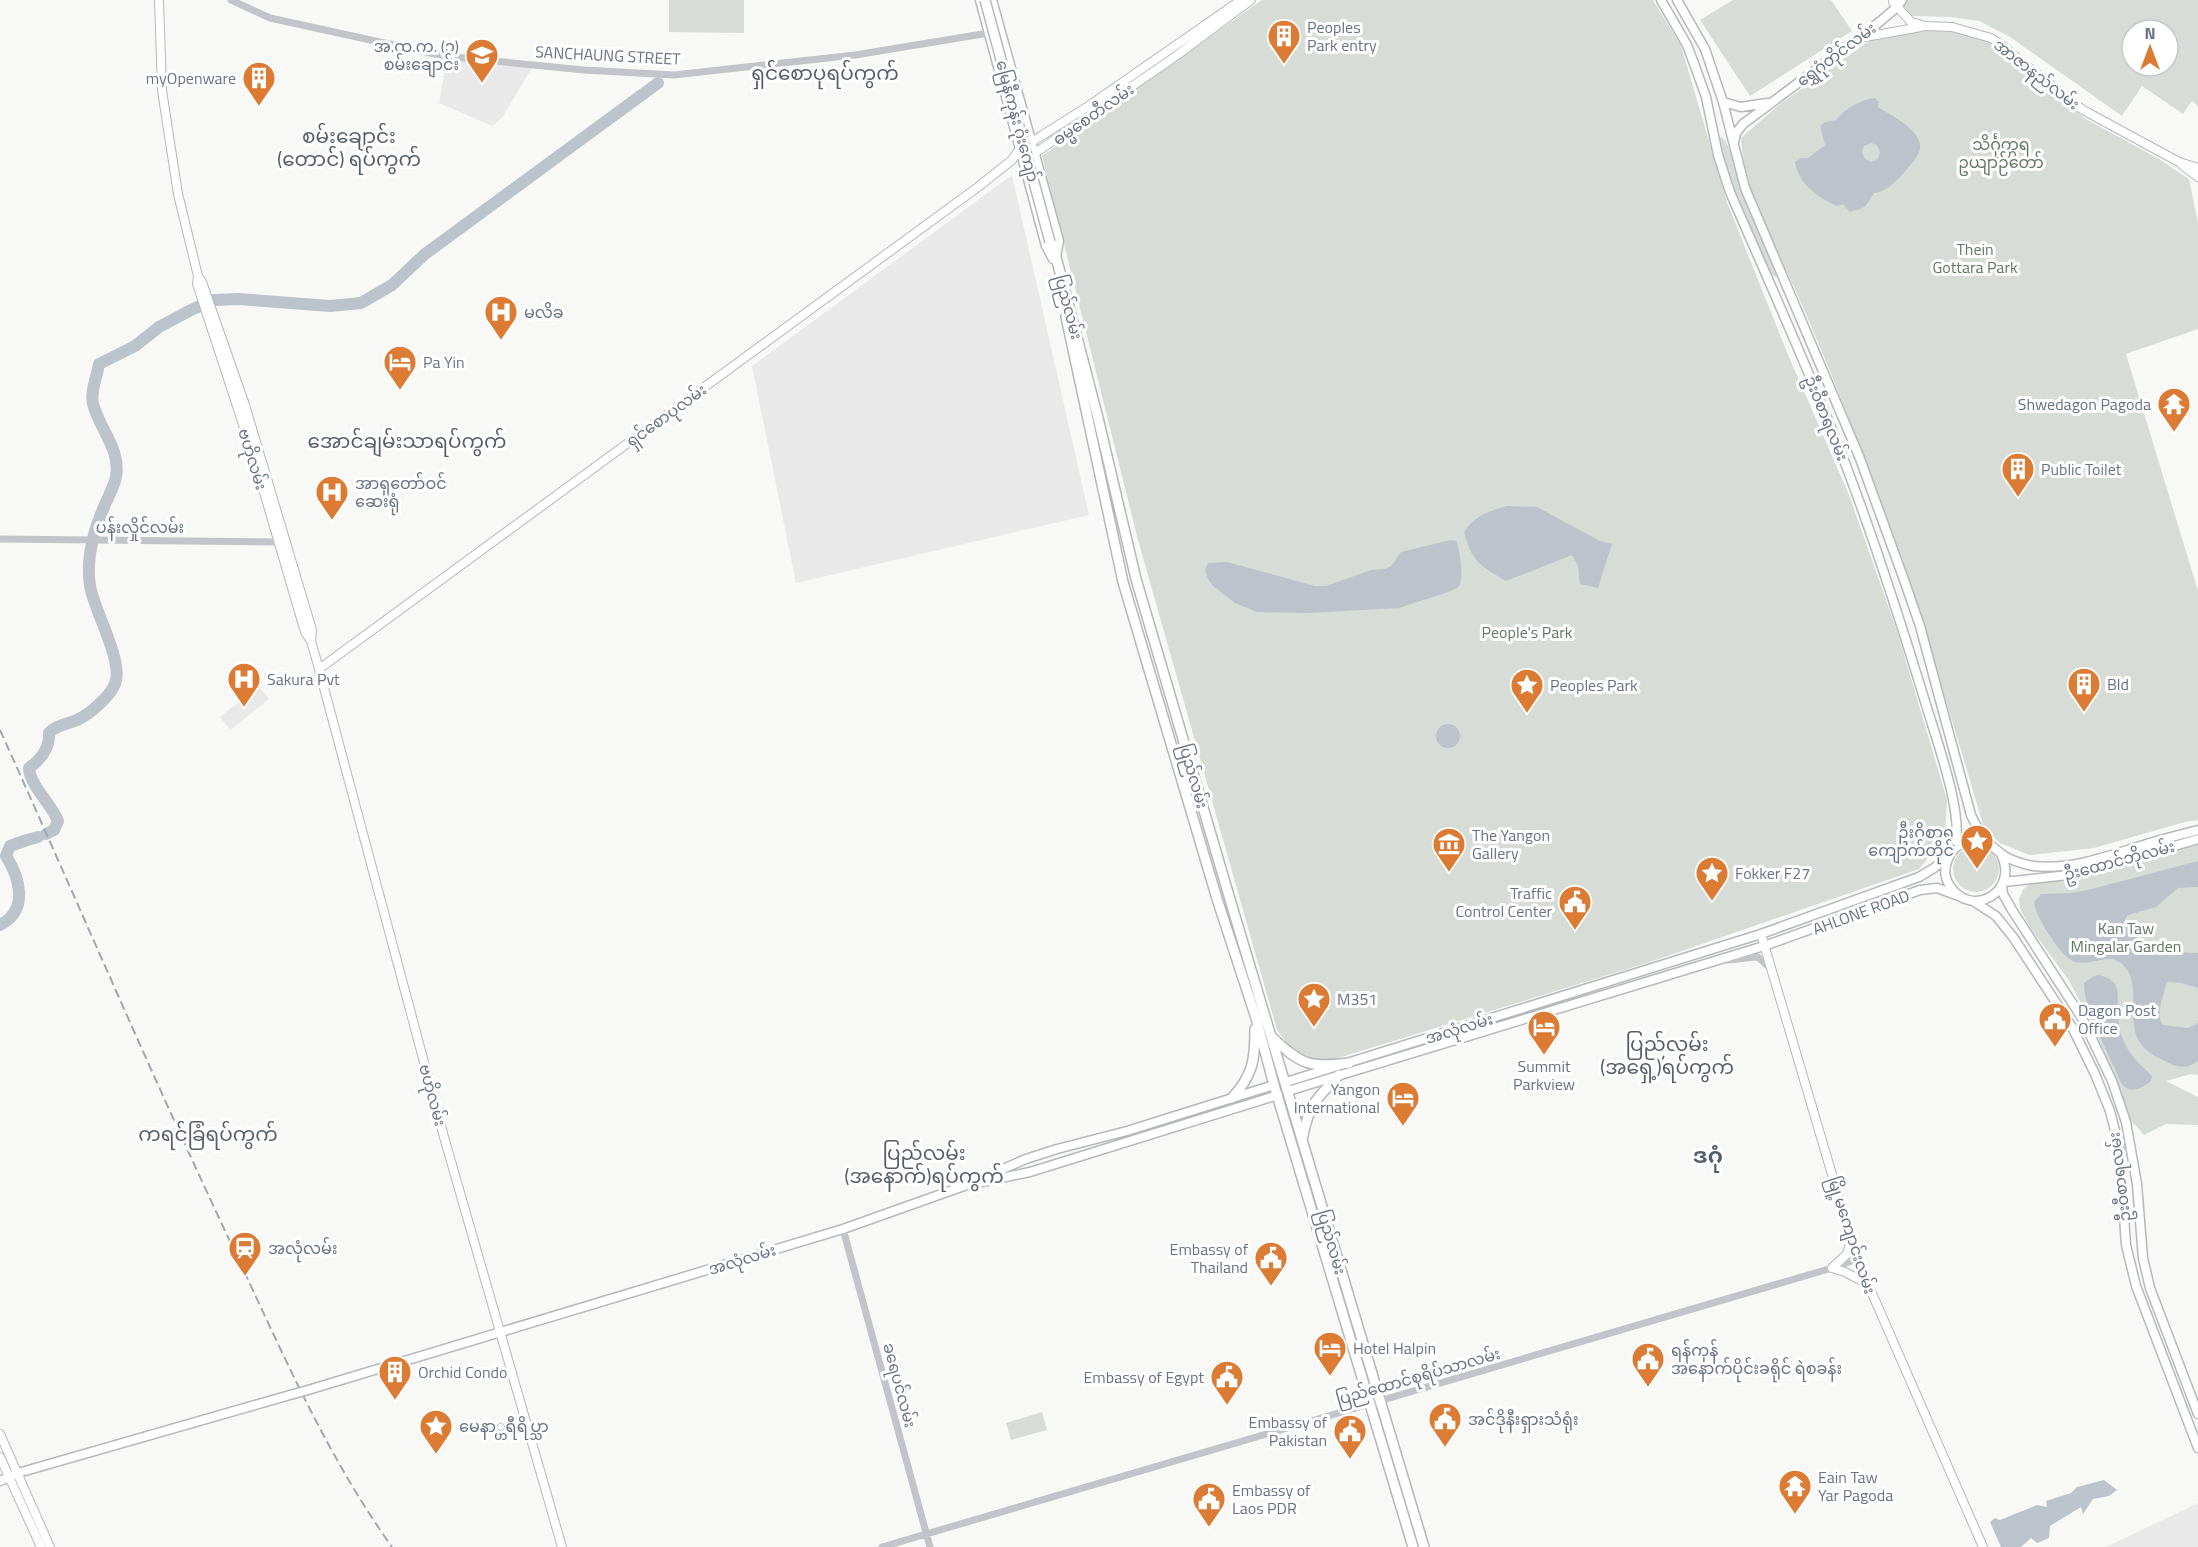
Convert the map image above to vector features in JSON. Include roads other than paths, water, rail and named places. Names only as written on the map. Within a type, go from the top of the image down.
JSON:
[{"type":"highway","name":"မြေနီကုန်း ဂုံးကျော်","points":[[985,0],[1055,258]]},
{"type":"highway","name":"ပြည်လမ်း","points":[[1055,258],[1123,582],[1276,1090],[1375,1402],[1424,1547]]},
{"type":"highway","name":"ပြည်လမ်း","points":[[1055,258],[1098,418],[1136,579],[1302,1138],[1413,1547]]},
{"type":"highway","points":[[1232,1098],[1244,1086],[1255,1059],[1256,1018]]},
{"type":"highway","points":[[1270,1036],[1287,1052],[1310,1064],[1321,1066],[1349,1063]]},
{"type":"highway","points":[[1302,1138],[1307,1114],[1315,1099],[1339,1075]]},
{"type":"highway","name":"အလုံလမ်း","points":[[1276,1090],[1287,1087]]},
{"type":"main road","name":"ဗဟိုလမ်း","points":[[159,0],[162,90],[166,121],[178,194],[198,276],[305,632],[311,641],[444,1137],[562,1547]]},
{"type":"main road","name":"ပြည်လမ်း","points":[[980,0],[1046,246],[1055,258]]},
{"type":"main road","name":"ပြည်လမ်း","points":[[992,0],[1059,241],[1055,258]]},
{"type":"main road","name":"ဓမ္မစေတီလမ်း","points":[[1012,160],[1031,143],[1241,0]]},
{"type":"main road","name":"ဓမ္မစေတီလမ်း","points":[[1021,154],[1035,154],[1176,56],[1251,0]]},
{"type":"main road","name":"ဦးဝီစာရလမ်း","points":[[1660,0],[1687,45],[1706,97],[1718,155],[1730,192],[1845,462],[1888,581],[1945,766],[1956,824],[1957,842],[1951,852]]},
{"type":"main road","name":"ဦးဝီစာရလမ်း","points":[[1677,0],[1705,49],[1724,102],[1745,188],[1859,456],[1920,626],[1971,815],[1988,842]]},
{"type":"main road","name":"ရွှေဂုံတိုင်လမ်း","points":[[1734,144],[1736,134],[1743,124],[1887,15],[1897,2]]},
{"type":"main road","name":"အာဇာနည်လမ်း","points":[[1897,2],[1911,22],[1926,26],[1952,27],[1991,38],[2083,110],[2179,162],[2198,177]]},
{"type":"main road","points":[[1855,39],[1926,26]]},
{"type":"main road","points":[[1706,97],[1720,91]]},
{"type":"main road","name":"ရွှေဂုံတိုင်လမ်း","points":[[1724,102],[1741,107],[1770,102]]},
{"type":"main road","points":[[1713,130],[1719,134],[1731,132],[1743,124]]},
{"type":"main road","name":"ရှင်စောပုလမ်း","points":[[319,669],[1012,160]]},
{"type":"main road","name":"အာဇာနည်လမ်း","points":[[2179,162],[2198,168]]},
{"type":"main road","points":[[1770,286],[1785,279]]},
{"type":"main road","name":"ဗဟိုလမ်း","points":[[209,310],[227,350],[268,482],[312,630],[311,641]]},
{"type":"main road","points":[[1923,693],[1937,689]]},
{"type":"main road","points":[[1945,766],[1958,763]]},
{"type":"main road","name":"ဦးထောင်ဘိုလမ်း","points":[[2001,854],[2030,865],[2062,866],[2092,861],[2198,830]]},
{"type":"main road","name":"ဦးထောင်ဘိုလမ်း","points":[[2003,884],[2088,871],[2198,839]]},
{"type":"main road","points":[[1970,840],[1988,842],[2001,854],[2006,867],[2003,884],[1988,898],[1973,901],[1959,896],[1949,885],[1945,870],[1951,852],[1970,840]]},
{"type":"main road","name":"အလုံလမ်း","points":[[1287,1087],[1349,1063],[1761,934],[1919,877],[1934,868],[1951,852]]},
{"type":"main road","name":"ဦးဝီစာရလမ်း","points":[[2003,884],[2003,894],[2012,910],[2082,1018],[2119,1100],[2126,1122],[2136,1177],[2140,1237],[2148,1278],[2160,1318],[2198,1414]]},
{"type":"main road","name":"AHLONE ROAD","points":[[1764,946],[1920,890],[1937,888],[1959,896]]},
{"type":"main road","name":"ဦးဝီစာရလမ်း","points":[[1973,901],[1996,916],[2043,982],[2072,1027],[2107,1104],[2119,1146],[2126,1245],[2134,1281],[2198,1449]]},
{"type":"main road","name":"မြို့မကျောင်းလမ်း","points":[[1761,934],[1857,1259],[1983,1547]]},
{"type":"main road","name":"အလုံလမ်း","points":[[1287,1087],[1371,1066],[1764,946]]},
{"type":"main road","points":[[1368,1057],[1371,1066]]},
{"type":"main road","name":"အလုံလမ်း","points":[[0,1481],[843,1229],[964,1186],[1026,1159],[1057,1149],[1127,1131],[1232,1098],[1276,1090]]},
{"type":"main road","name":"အလုံလမ်း","points":[[964,1186],[1030,1172],[1276,1090]]},
{"type":"main road","points":[[2107,1104],[2119,1100]]},
{"type":"main road","points":[[2122,1178],[2136,1177]]},
{"type":"main road","points":[[1852,1240],[1847,1254],[1832,1268],[1866,1283]]},
{"type":"main road","points":[[2134,1281],[2148,1278]]},
{"type":"main road","points":[[2181,1407],[2193,1403]]},
{"type":"main road","points":[[0,1434],[14,1475],[19,1499],[41,1547]]},
{"type":"main road","points":[[0,1457],[27,1495],[50,1547]]},
{"type":"main road","points":[[19,1499],[27,1495]]},
{"type":"street","name":"SANCHAUNG STREET","points":[[231,0],[270,18],[444,56],[584,70],[674,75],[855,55],[989,33]]},
{"type":"street","name":"ပန်းလှိုင်လမ်း","points":[[0,539],[279,542]]},
{"type":"street","points":[[1719,960],[1733,961],[1758,957],[1771,969]]},
{"type":"street","name":"ခရေပင်လမ်း","points":[[843,1229],[930,1547]]},
{"type":"street","name":"ပြည်ထောင်စုရိပ်သာလမ်း","points":[[882,1547],[1857,1259]]},
{"type":"waterway","points":[[46,834],[54,830],[58,821],[33,781],[29,768],[43,753],[48,744],[49,733],[58,726],[77,720],[93,710],[111,691],[117,677],[113,652],[93,597],[89,576],[94,536],[114,484],[117,467],[113,448],[92,400],[99,364],[135,346],[159,327],[214,300],[239,299],[330,306],[361,303],[392,285],[425,254],[658,83]]},
{"type":"waterway","points":[[0,925],[9,919],[18,902],[18,884],[6,856],[10,846],[38,837]]},
{"type":"railway","points":[[0,730],[176,1124],[289,1367],[326,1441],[392,1547]]},
{"type":"place","name":"Peoples Park entry","points":[[1284,65]]},
{"type":"place","name":"အ.ထ.က. (၃) စမ်းချောင်း","points":[[482,84]]},
{"type":"place","name":"myOpenware","points":[[259,107]]},
{"type":"place","name":"မလိခ","points":[[501,341]]},
{"type":"place","name":"Pa Yin","points":[[400,391]]},
{"type":"place","name":"Shwedagon Pagoda","points":[[2174,433]]},
{"type":"place","name":"Public Toilet","points":[[2018,498]]},
{"type":"place","name":"အာရှတော်ဝင် ဆေးရုံ","points":[[332,521]]},
{"type":"place","name":"Sakura Pvt","points":[[244,708]]},
{"type":"place","name":"Bld","points":[[2084,713]]},
{"type":"place","name":"Peoples Park","points":[[1527,714]]},
{"type":"place","name":"ဦးဝိစာရ ကျောက်တိုင်","points":[[1977,870]]},
{"type":"place","name":"The Yangon Gallery","points":[[1449,873]]},
{"type":"place","name":"Fokker F27","points":[[1712,902]]},
{"type":"place","name":"Traffic Control Center","points":[[1575,931]]},
{"type":"place","name":"M351","points":[[1314,1028]]},
{"type":"place","name":"Dagon Post Office","points":[[2055,1048]]},
{"type":"place","name":"Summit Parkview","points":[[1544,1056]]},
{"type":"place","name":"Yangon International","points":[[1403,1127]]},
{"type":"place","name":"အလုံလမ်း","points":[[245,1277]]},
{"type":"place","name":"Embassy of Thailand","points":[[1271,1287]]},
{"type":"place","name":"Hotel Halpin","points":[[1330,1377]]},
{"type":"place","name":"ရန်ကုန် အနောက်ပိုင်းခရိုင် ရဲစခန်း","points":[[1648,1388]]},
{"type":"place","name":"Orchid Condo","points":[[395,1401]]},
{"type":"place","name":"Embassy of Egypt","points":[[1227,1406]]},
{"type":"place","name":"အင်ဒိုနီးရှားသံရုံး","points":[[1445,1448]]},
{"type":"place","name":"မေနာ္ဟရီရိပ္သာ","points":[[436,1455]]},
{"type":"place","name":"Embassy of Pakistan","points":[[1350,1460]]},
{"type":"place","name":"Eain Taw Yar Pagoda","points":[[1795,1515]]},
{"type":"place","name":"Embassy of Laos PDR","points":[[1209,1528]]},
{"type":"district","name":"ရှင်စောပုရပ်ကွက်","points":[[825,73]]},
{"type":"district","name":"စမ်းချောင်း (တောင်) ရပ်ကွက်","points":[[349,148]]},
{"type":"district","name":"အောင်ချမ်းသာရပ်ကွက်","points":[[407,441]]},
{"type":"district","name":"ပြည်လမ်း (အရှေ့)ရပ်ကွက်","points":[[1667,1056]]},
{"type":"district","name":"ကရင်ခြံရပ်ကွက်","points":[[208,1134]]},
{"type":"district","name":"ဒဂုံ","points":[[1708,1155]]},
{"type":"district","name":"ပြည်လမ်း (အနောက်)ရပ်ကွက်","points":[[924,1164]]},
{"type":"park label","name":"သိင်္ဂုတ္တရ ဥယျာဉ်တော်","points":[[2001,153]]},
{"type":"park label","name":"Thein Gottara Park","points":[[1975,258]]},
{"type":"park label","name":"People's Park","points":[[1527,632]]},
{"type":"park label","name":"Kan Taw Mingalar Garden","points":[[2126,937]]}]
